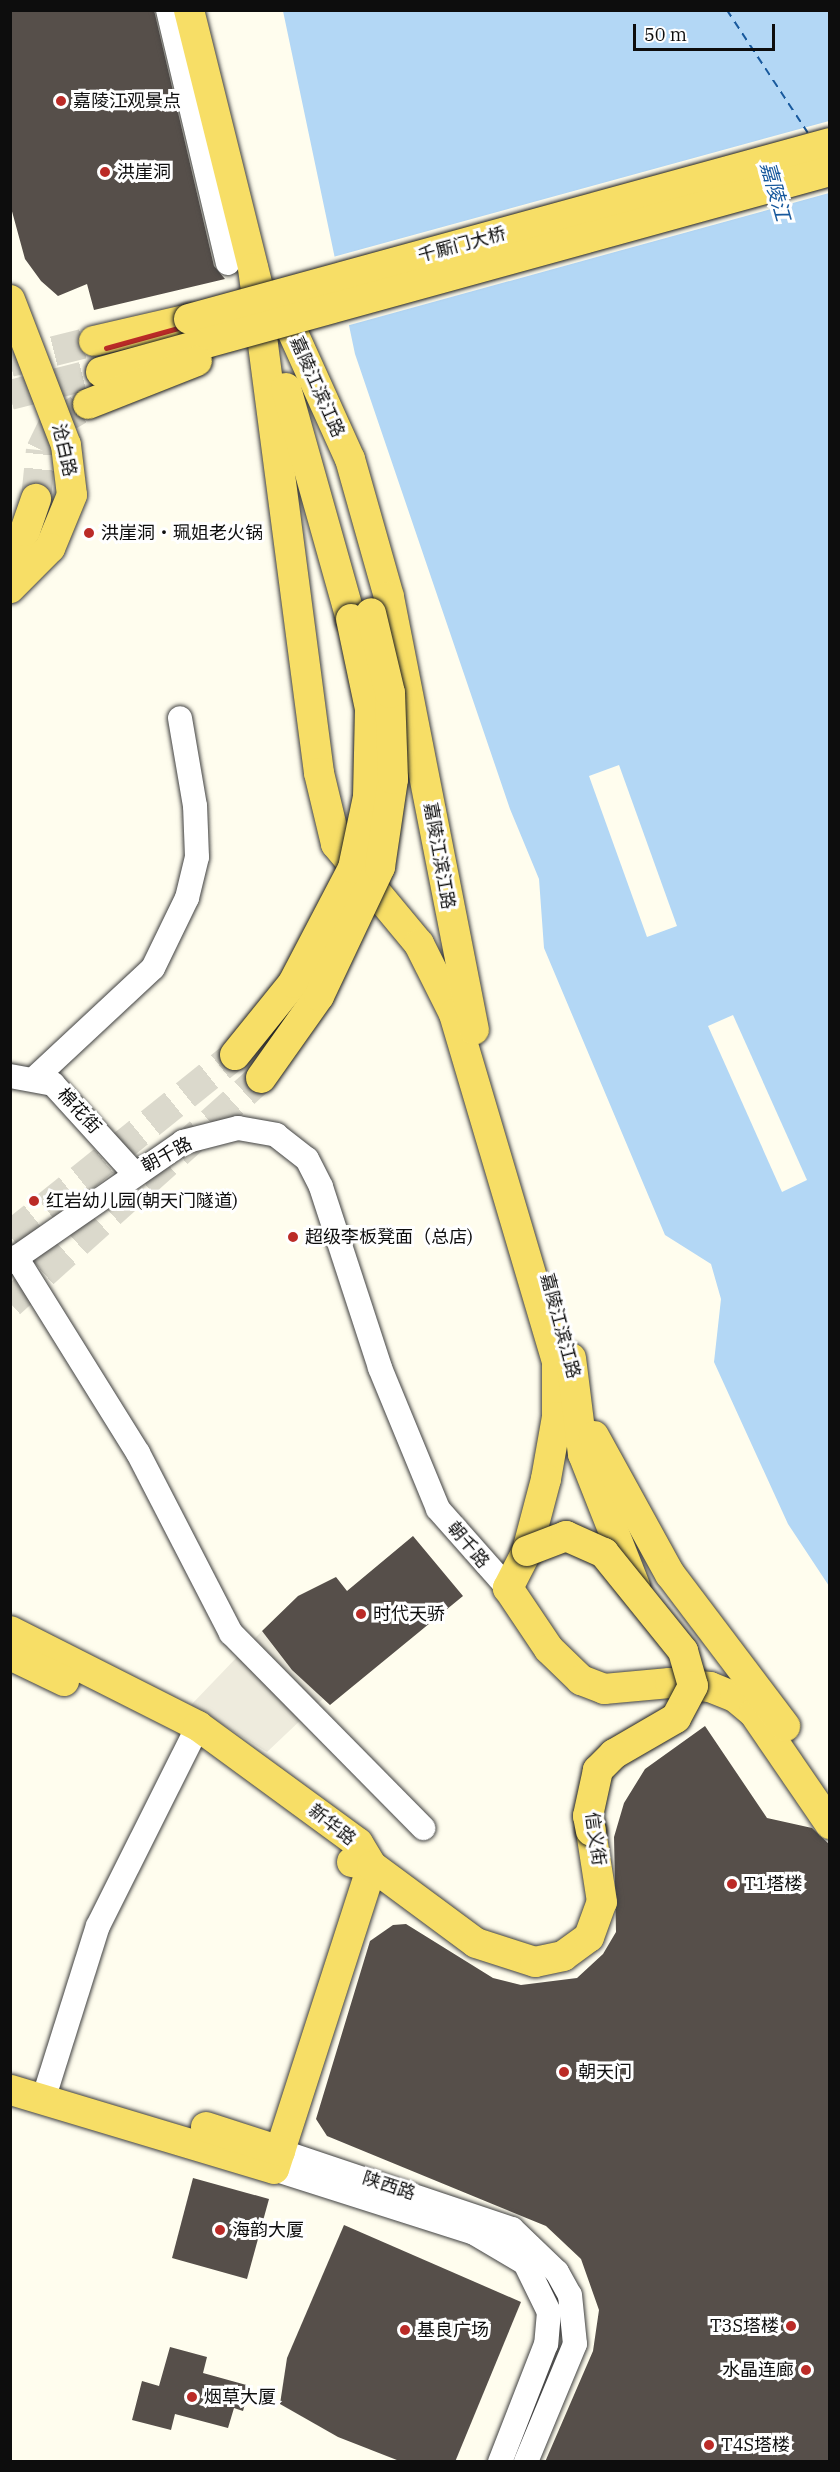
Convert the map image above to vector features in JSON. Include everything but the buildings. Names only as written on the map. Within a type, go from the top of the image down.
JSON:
[{"type":"main road","name":"嘉陵江滨江路","points":[[189,10],[240,265],[319,773],[336,844],[419,944],[454,1014],[557,1362],[556,1417],[518,1568]]},
{"type":"main road","name":"嘉陵江滨江路","points":[[210,10],[390,693],[393,779],[380,867],[319,996],[261,1078]]},
{"type":"main road","name":"千厮门大桥","points":[[94,341],[830,143]]},
{"type":"main road","name":"千厮门大桥","points":[[101,372],[289,315],[830,171]]},
{"type":"main road","name":"嘉陵江滨江路","points":[[235,1055],[293,983],[353,868],[369,775],[370,709],[351,619],[240,265]]},
{"type":"main road","name":"沧白路","points":[[10,300],[66,445],[72,495],[50,548],[10,588]]},
{"type":"main road","name":"嘉陵江滨江路","points":[[289,315],[350,459],[389,597],[449,914],[474,1030],[569,1352],[579,1404]]},
{"type":"main road","points":[[88,404],[289,315]]},
{"type":"main road","points":[[10,551],[25,531],[36,499]]},
{"type":"main road","points":[[419,944],[439,942],[449,914]]},
{"type":"main road","points":[[579,1404],[583,1454],[635,1586]]},
{"type":"main road","points":[[579,1404],[628,1506],[707,1623],[762,1692],[830,1792]]},
{"type":"main road","name":"信义街","points":[[362,1864],[476,1943],[535,1962],[563,1956],[589,1936],[602,1902],[588,1816],[598,1770],[615,1754],[675,1718],[693,1686],[684,1651],[635,1586],[604,1553],[578,1539],[566,1536],[518,1568]]},
{"type":"main road","name":"朝千路","points":[[518,1568],[549,1649],[581,1680],[604,1689],[670,1683],[710,1687],[754,1713],[830,1824]]},
{"type":"main road","points":[[670,1683],[708,1642],[707,1623]]},
{"type":"main road","name":"新华路","points":[[10,1631],[194,1734],[358,1843],[362,1864]]},
{"type":"main road","name":"新华路","points":[[10,1655],[194,1734]]},
{"type":"main road","points":[[268,2157],[362,1864]]},
{"type":"main road","name":"陕西路","points":[[10,2069],[45,2090],[268,2157]]},
{"type":"main road","name":"陕西路","points":[[10,2090],[45,2090]]},
{"type":"street","points":[[168,10],[240,265]]},
{"type":"street","points":[[35,1078],[153,968],[187,898],[196,857],[195,806],[180,718]]},
{"type":"street","name":"棉花街","points":[[10,1076],[35,1078],[68,1095],[133,1172]]},
{"type":"street","name":"朝千路","points":[[423,1828],[231,1633],[138,1453],[13,1260],[133,1172],[183,1142],[238,1128],[276,1135],[307,1159],[321,1187],[380,1368],[438,1509],[518,1568]]},
{"type":"street","points":[[45,2090],[98,1926],[194,1734]]},
{"type":"street","name":"陕西路","points":[[268,2157],[474,2233],[525,2263],[549,2312],[546,2344],[500,2462]]},
{"type":"street","name":"陕西路","points":[[268,2157],[512,2229],[557,2272],[570,2295],[575,2344],[526,2462]]},
{"type":"shaded area","points":[[262,1631],[323,1699],[267,1752],[191,1705]]},
{"type":"water","name":"嘉陵江","points":[[283,11],[829,11],[829,1586],[788,1524],[714,1362],[721,1299],[711,1264],[665,1235],[544,948],[539,879],[510,809],[355,354]]},
{"type":"pier","points":[[829,121],[829,193],[346,326],[333,257]]},
{"type":"pier","points":[[619,765],[677,926],[647,937],[589,776]]},
{"type":"pier","points":[[733,1015],[807,1180],[782,1192],[708,1026]]},
{"type":"ferry route","points":[[727,10],[808,133]]},
{"type":"tunnel","points":[[10,362],[94,341]]},
{"type":"tunnel","points":[[10,395],[101,372]]},
{"type":"tunnel","points":[[36,499],[41,450],[53,425],[88,404]]},
{"type":"tunnel","points":[[10,1236],[235,1055]]},
{"type":"tunnel","points":[[10,1303],[261,1078]]},
{"type":"railway","points":[[106,348],[830,148]]},
{"type":"railway","points":[[110,361],[830,162]]},
{"type":"place","name":"嘉陵江观景点","points":[[61,101]]},
{"type":"place","name":"洪崖洞","points":[[105,172]]},
{"type":"place","name":"洪崖洞‧珮姐老火锅","points":[[89,533]]},
{"type":"place","name":"红岩幼儿园(朝天门隧道)","points":[[34,1201]]},
{"type":"place","name":"超级李板凳面（总店)","points":[[293,1237]]},
{"type":"place","name":"时代天骄","points":[[361,1614]]},
{"type":"place","name":"T1塔楼","points":[[732,1884]]},
{"type":"place","name":"朝天门","points":[[564,2072]]},
{"type":"place","name":"海韵大厦","points":[[220,2230]]},
{"type":"place","name":"T3S塔楼","points":[[791,2326]]},
{"type":"place","name":"基良广场","points":[[405,2330]]},
{"type":"place","name":"水晶连廊","points":[[806,2370]]},
{"type":"place","name":"烟草大厦","points":[[192,2397]]},
{"type":"place","name":"T4S塔楼","points":[[709,2445]]}]
